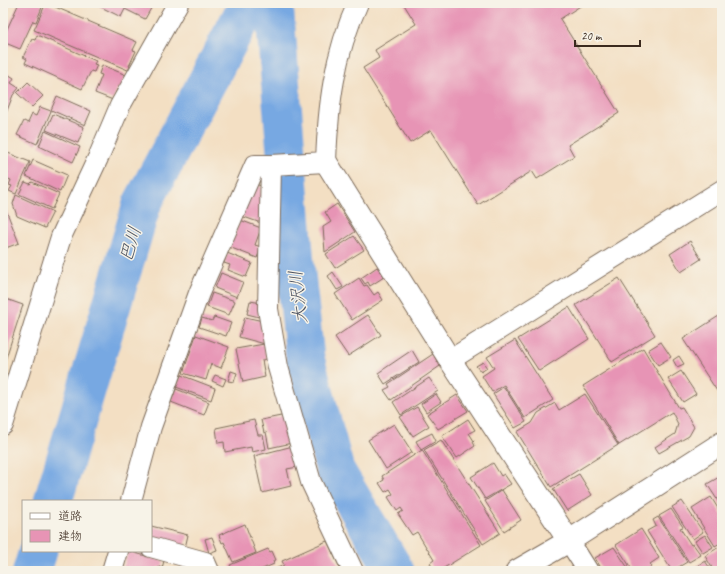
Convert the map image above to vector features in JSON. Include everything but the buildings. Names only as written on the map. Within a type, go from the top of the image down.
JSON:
[{"type":"street","points":[[3,425],[61,237],[98,158],[120,106],[178,3]]},
{"type":"street","points":[[358,3],[351,18],[334,77],[321,162],[588,571]]},
{"type":"street","points":[[131,500],[150,427],[199,294],[255,165],[321,162]]},
{"type":"street","points":[[271,165],[268,309],[278,367],[311,482],[353,571]]},
{"type":"street","points":[[450,360],[722,190]]},
{"type":"street","points":[[517,571],[569,540],[722,443]]},
{"type":"street","points":[[152,547],[205,562],[209,571]]},
{"type":"street","points":[[112,571],[118,552]]},
{"type":"waterway","name":"巴川","points":[[53,500],[142,204],[249,3]]},
{"type":"waterway","name":"大沢川","points":[[274,3],[295,264],[305,358],[335,470],[395,571]]},
{"type":"waterway","name":"巴川","points":[[32,571],[38,552]]}]
